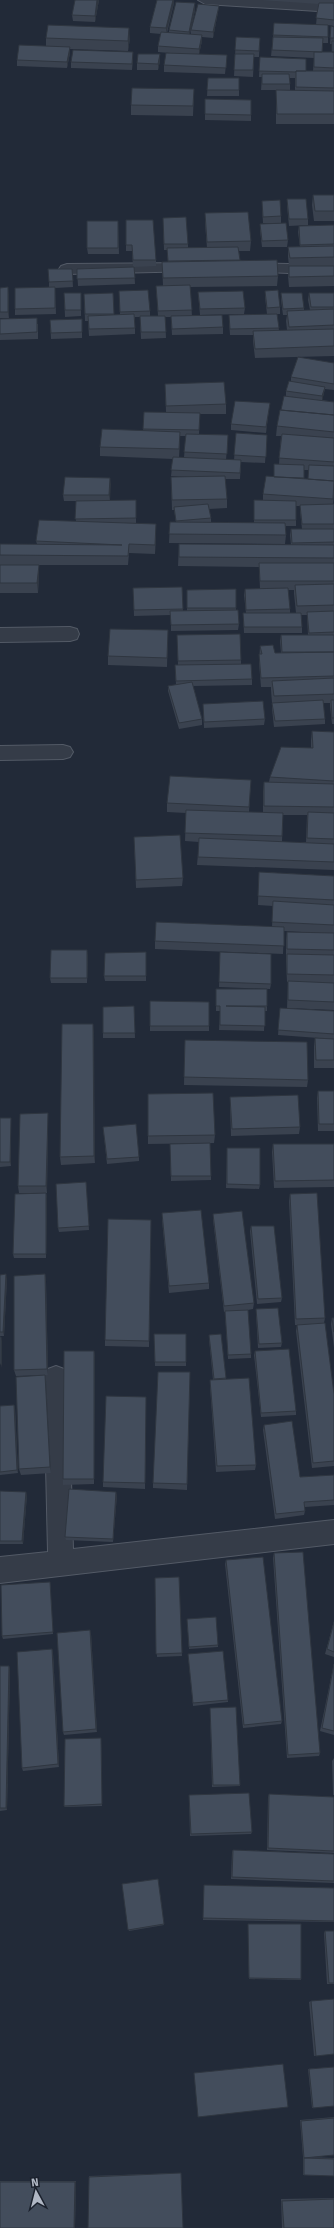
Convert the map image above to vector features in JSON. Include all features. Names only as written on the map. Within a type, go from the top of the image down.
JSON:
[{"type":"street","points":[[205,0],[334,8]]},
{"type":"street","points":[[67,269],[207,268]]},
{"type":"street","points":[[230,268],[334,270]]},
{"type":"street","points":[[0,635],[70,634]]},
{"type":"street","points":[[0,753],[63,752]]},
{"type":"street","points":[[56,1377],[61,1563]]},
{"type":"street","points":[[0,1570],[334,1532]]},
{"type":"building","points":[[75,0],[97,0],[95,16],[72,15]]},
{"type":"building","points":[[157,0],[173,0],[166,28],[150,27]]},
{"type":"building","points":[[176,2],[195,3],[189,32],[169,30]]},
{"type":"building","points":[[319,3],[334,3],[334,20],[316,18]]},
{"type":"building","points":[[198,4],[219,6],[213,32],[191,30]]},
{"type":"building","points":[[274,23],[328,25],[328,37],[273,35]]},
{"type":"building","points":[[48,25],[129,28],[128,41],[46,38]]},
{"type":"building","points":[[331,26],[334,27],[334,38],[330,38]]},
{"type":"building","points":[[161,32],[202,35],[199,49],[158,46]]},
{"type":"building","points":[[236,37],[260,38],[259,51],[235,50]]},
{"type":"building","points":[[273,37],[323,38],[322,52],[272,50]]},
{"type":"building","points":[[332,41],[334,41],[334,52],[332,52]]},
{"type":"building","points":[[19,45],[70,47],[67,62],[17,60]]},
{"type":"building","points":[[73,50],[133,52],[132,64],[71,62]]},
{"type":"building","points":[[314,52],[334,52],[334,68],[314,67]]},
{"type":"building","points":[[166,53],[227,55],[226,68],[164,65]]},
{"type":"building","points":[[138,54],[160,54],[158,64],[137,63]]},
{"type":"building","points":[[235,54],[254,54],[253,70],[234,70]]},
{"type":"building","points":[[260,57],[306,59],[306,71],[259,71]]},
{"type":"building","points":[[296,71],[334,71],[334,88],[296,87]]},
{"type":"building","points":[[262,74],[289,74],[290,84],[262,84]]},
{"type":"building","points":[[208,78],[239,78],[239,90],[207,90]]},
{"type":"building","points":[[132,88],[194,89],[193,106],[131,105]]},
{"type":"building","points":[[276,90],[334,91],[334,114],[277,114]]},
{"type":"building","points":[[205,99],[251,100],[251,115],[205,114]]},
{"type":"building","points":[[313,195],[334,195],[334,211],[315,211]]},
{"type":"building","points":[[287,199],[306,199],[308,219],[289,219]]},
{"type":"building","points":[[280,200],[281,216],[263,217],[262,201]]},
{"type":"building","points":[[248,212],[251,241],[207,242],[205,213]]},
{"type":"building","points":[[186,217],[188,244],[164,244],[163,218]]},
{"type":"building","points":[[126,220],[153,220],[156,260],[133,260],[132,245],[126,245]]},
{"type":"building","points":[[87,221],[118,221],[118,248],[87,248]]},
{"type":"building","points":[[286,223],[288,240],[262,241],[260,224]]},
{"type":"building","points":[[334,225],[334,244],[300,245],[299,226]]},
{"type":"building","points":[[334,246],[334,257],[290,258],[288,247]]},
{"type":"building","points":[[238,247],[240,260],[168,261],[167,248]]},
{"type":"building","points":[[277,260],[278,276],[163,278],[162,262]]},
{"type":"building","points":[[289,266],[334,266],[334,276],[289,277]]},
{"type":"building","points":[[134,267],[135,278],[77,279],[77,269]]},
{"type":"building","points":[[48,269],[72,269],[73,281],[49,282]]},
{"type":"building","points":[[190,285],[192,310],[158,311],[156,286]]},
{"type":"building","points":[[8,287],[8,312],[0,312],[0,288]]},
{"type":"building","points":[[55,287],[55,308],[15,309],[15,288]]},
{"type":"building","points":[[148,290],[150,311],[120,312],[119,291]]},
{"type":"building","points":[[278,290],[280,307],[267,308],[265,291]]},
{"type":"building","points":[[243,291],[245,308],[200,309],[198,292]]},
{"type":"building","points":[[64,293],[81,293],[81,310],[65,310]]},
{"type":"building","points":[[113,293],[114,314],[85,314],[84,294]]},
{"type":"building","points":[[281,293],[302,293],[304,308],[283,309]]},
{"type":"building","points":[[309,293],[334,293],[334,307],[311,307]]},
{"type":"building","points":[[334,309],[334,325],[289,327],[287,311]]},
{"type":"building","points":[[134,314],[135,328],[89,329],[88,316]]},
{"type":"building","points":[[277,314],[279,328],[230,329],[229,315]]},
{"type":"building","points":[[222,315],[223,327],[172,329],[171,316]]},
{"type":"building","points":[[140,316],[165,316],[166,332],[141,332]]},
{"type":"building","points":[[37,318],[37,332],[0,334],[0,319]]},
{"type":"building","points":[[82,319],[82,332],[51,333],[50,320]]},
{"type":"building","points":[[334,329],[334,346],[255,349],[253,331]]},
{"type":"building","points":[[298,357],[334,363],[334,384],[291,377]]},
{"type":"building","points":[[289,381],[325,387],[322,396],[286,391]]},
{"type":"building","points":[[224,382],[226,404],[166,406],[165,384]]},
{"type":"building","points":[[284,396],[334,402],[334,415],[281,410]]},
{"type":"building","points":[[235,401],[270,403],[266,427],[231,424]]},
{"type":"building","points":[[280,410],[334,415],[334,432],[277,426]]},
{"type":"building","points":[[144,412],[200,413],[199,430],[143,429]]},
{"type":"building","points":[[102,429],[180,432],[179,449],[100,447]]},
{"type":"building","points":[[236,433],[267,435],[266,457],[234,455]]},
{"type":"building","points":[[186,434],[228,435],[227,454],[184,452]]},
{"type":"building","points":[[282,434],[334,438],[334,462],[279,458]]},
{"type":"building","points":[[173,457],[241,460],[240,473],[171,470]]},
{"type":"building","points":[[274,464],[304,465],[304,478],[274,477]]},
{"type":"building","points":[[309,465],[334,466],[334,481],[308,479]]},
{"type":"building","points":[[225,476],[227,499],[172,500],[171,477]]},
{"type":"building","points":[[266,476],[334,481],[333,499],[263,494]]},
{"type":"building","points":[[65,477],[110,478],[109,495],[63,495]]},
{"type":"building","points":[[136,500],[136,518],[75,519],[76,501]]},
{"type":"building","points":[[254,500],[296,501],[296,520],[254,520]]},
{"type":"building","points":[[208,504],[211,518],[176,521],[174,507]]},
{"type":"building","points":[[334,504],[334,524],[302,524],[300,505]]},
{"type":"building","points":[[39,520],[156,524],[155,545],[129,544],[128,556],[0,555],[0,544],[122,545],[36,541]]},
{"type":"building","points":[[170,522],[285,523],[286,535],[169,534]]},
{"type":"building","points":[[291,529],[334,529],[334,542],[292,543]]},
{"type":"building","points":[[179,544],[334,545],[334,558],[179,557]]},
{"type":"building","points":[[259,563],[334,563],[334,581],[260,581]]},
{"type":"building","points":[[0,565],[39,565],[37,583],[0,583]]},
{"type":"building","points":[[334,584],[334,605],[297,606],[295,585]]},
{"type":"building","points":[[182,587],[183,609],[134,610],[133,588]]},
{"type":"building","points":[[288,588],[290,609],[246,610],[245,589]]},
{"type":"building","points":[[236,589],[236,608],[187,608],[187,590]]},
{"type":"building","points":[[238,610],[239,624],[171,625],[170,611]]},
{"type":"building","points":[[334,611],[334,632],[309,633],[307,612]]},
{"type":"building","points":[[243,613],[301,613],[302,627],[244,627]]},
{"type":"building","points":[[110,629],[168,630],[167,658],[108,656]]},
{"type":"building","points":[[240,634],[241,660],[178,661],[177,635]]},
{"type":"building","points":[[281,635],[334,635],[334,652],[282,652]]},
{"type":"building","points":[[273,645],[275,653],[334,652],[334,676],[261,678],[259,654],[262,654],[260,646]]},
{"type":"building","points":[[251,664],[252,679],[176,681],[175,665]]},
{"type":"building","points":[[334,678],[334,694],[274,696],[272,681]]},
{"type":"building","points":[[192,682],[202,719],[179,723],[168,686]]},
{"type":"building","points":[[323,700],[325,719],[275,721],[272,703]]},
{"type":"building","points":[[331,700],[334,700],[334,718],[332,718]]},
{"type":"building","points":[[263,701],[265,719],[204,722],[203,704]]},
{"type":"building","points":[[312,731],[334,732],[334,781],[270,777],[281,747],[313,748]]},
{"type":"building","points":[[170,776],[251,780],[249,807],[167,803]]},
{"type":"building","points":[[264,782],[334,784],[334,807],[264,806]]},
{"type":"building","points":[[186,810],[283,813],[282,836],[185,833]]},
{"type":"building","points":[[308,812],[334,813],[334,839],[307,838]]},
{"type":"building","points":[[180,835],[183,878],[136,880],[134,837]]},
{"type":"building","points":[[199,838],[334,844],[334,862],[198,857]]},
{"type":"building","points":[[259,872],[334,876],[334,900],[258,896]]},
{"type":"building","points":[[273,901],[334,905],[334,925],[272,922]]},
{"type":"building","points":[[156,922],[284,927],[284,946],[155,941]]},
{"type":"building","points":[[287,932],[334,933],[334,950],[287,949]]},
{"type":"building","points":[[51,950],[87,950],[87,978],[50,978]]},
{"type":"building","points":[[146,952],[146,976],[104,976],[105,953]]},
{"type":"building","points":[[220,952],[271,954],[271,984],[219,982]]},
{"type":"building","points":[[287,954],[334,955],[334,975],[287,974]]},
{"type":"building","points":[[288,981],[334,983],[334,1002],[288,1000]]},
{"type":"building","points":[[216,989],[267,989],[267,1006],[226,1006],[265,1007],[265,1026],[220,1025],[220,1006],[216,1006]]},
{"type":"building","points":[[150,1001],[209,1002],[209,1026],[150,1026]]},
{"type":"building","points":[[134,1006],[135,1033],[103,1033],[103,1007]]},
{"type":"building","points":[[280,1008],[334,1011],[334,1034],[278,1030]]},
{"type":"building","points":[[62,1024],[93,1024],[94,1156],[60,1157]]},
{"type":"building","points":[[315,1038],[334,1039],[334,1060],[316,1060]]},
{"type":"building","points":[[185,1040],[307,1042],[308,1080],[184,1077]]},
{"type":"building","points":[[318,1091],[334,1091],[334,1124],[319,1124]]},
{"type":"building","points":[[213,1093],[215,1135],[148,1136],[148,1094]]},
{"type":"building","points":[[298,1095],[300,1127],[232,1129],[230,1097]]},
{"type":"building","points":[[48,1113],[46,1186],[18,1186],[20,1114]]},
{"type":"building","points":[[0,1118],[11,1118],[10,1162],[0,1162]]},
{"type":"building","points":[[136,1124],[139,1157],[107,1159],[103,1127]]},
{"type":"building","points":[[210,1143],[211,1176],[171,1176],[170,1144]]},
{"type":"building","points":[[273,1144],[334,1144],[334,1180],[275,1181]]},
{"type":"building","points":[[227,1148],[260,1148],[260,1185],[227,1184]]},
{"type":"building","points":[[86,1182],[89,1226],[58,1228],[56,1184]]},
{"type":"building","points":[[46,1193],[46,1254],[13,1254],[15,1194]]},
{"type":"building","points":[[317,1193],[325,1318],[296,1319],[290,1194]]},
{"type":"building","points":[[201,1210],[209,1283],[169,1286],[162,1213]]},
{"type":"building","points":[[242,1211],[254,1303],[224,1306],[213,1214]]},
{"type":"building","points":[[108,1219],[151,1220],[149,1341],[105,1340]]},
{"type":"building","points":[[251,1226],[274,1226],[282,1298],[258,1299]]},
{"type":"building","points":[[6,1274],[3,1332],[0,1332],[0,1275]]},
{"type":"building","points":[[45,1274],[47,1369],[14,1370],[14,1276]]},
{"type":"building","points":[[278,1308],[282,1343],[259,1344],[256,1309]]},
{"type":"building","points":[[248,1310],[251,1354],[228,1355],[225,1311]]},
{"type":"building","points":[[332,1318],[334,1318],[334,1332]]},
{"type":"building","points":[[325,1323],[334,1394],[334,1461],[313,1463],[297,1325]]},
{"type":"building","points":[[154,1334],[186,1334],[186,1362],[155,1362]]},
{"type":"building","points":[[221,1334],[226,1378],[214,1379],[209,1335]]},
{"type":"building","points":[[1,1337],[1,1364],[0,1364]]},
{"type":"building","points":[[289,1349],[296,1411],[261,1413],[255,1351]]},
{"type":"building","points":[[64,1351],[94,1351],[94,1479],[63,1479]]},
{"type":"building","points":[[158,1372],[190,1372],[187,1484],[153,1483]]},
{"type":"building","points":[[45,1375],[50,1467],[19,1469],[16,1377]]},
{"type":"building","points":[[249,1378],[256,1465],[217,1466],[210,1380]]},
{"type":"building","points":[[106,1396],[146,1397],[145,1483],[103,1482]]},
{"type":"building","points":[[14,1405],[17,1470],[0,1472],[0,1406]]},
{"type":"building","points":[[292,1421],[300,1477],[334,1475],[334,1500],[304,1502],[305,1511],[276,1514],[264,1425]]},
{"type":"building","points":[[69,1489],[116,1492],[113,1539],[65,1537]]},
{"type":"building","points":[[0,1491],[26,1492],[22,1541],[0,1541]]},
{"type":"building","points":[[303,1552],[320,1753],[288,1755],[274,1553]]},
{"type":"building","points":[[263,1557],[282,1721],[244,1725],[226,1560]]},
{"type":"building","points":[[179,1577],[182,1653],[156,1654],[155,1578]]},
{"type":"building","points":[[50,1582],[53,1632],[2,1636],[1,1585]]},
{"type":"building","points":[[216,1617],[218,1645],[189,1647],[187,1619]]},
{"type":"building","points":[[334,1622],[334,1652],[327,1649]]},
{"type":"building","points":[[90,1630],[96,1729],[63,1732],[57,1633]]},
{"type":"building","points":[[52,1649],[58,1764],[22,1768],[17,1652]]},
{"type":"building","points":[[223,1651],[228,1700],[193,1703],[188,1654]]},
{"type":"building","points":[[334,1664],[334,1731],[322,1728]]},
{"type":"building","points":[[0,1666],[9,1666],[6,1808],[0,1808]]},
{"type":"building","points":[[236,1707],[240,1785],[213,1785],[210,1708]]},
{"type":"building","points":[[101,1738],[102,1804],[64,1806],[65,1739]]},
{"type":"building","points":[[249,1793],[252,1832],[191,1834],[189,1795]]},
{"type":"building","points":[[269,1794],[334,1797],[334,1851],[268,1848]]},
{"type":"building","points":[[233,1850],[334,1854],[334,1881],[232,1877]]},
{"type":"building","points":[[158,1879],[164,1924],[128,1930],[122,1884]]},
{"type":"building","points":[[204,1885],[334,1888],[334,1921],[203,1918]]},
{"type":"building","points":[[248,1924],[301,1924],[301,1979],[249,1978]]},
{"type":"building","points":[[325,1931],[334,1931],[334,1983],[329,1983]]},
{"type":"building","points":[[334,1999],[334,2054],[316,2056],[311,2001]]},
{"type":"building","points":[[283,2064],[288,2107],[198,2117],[194,2073]]},
{"type":"building","points":[[334,2067],[334,2106],[313,2108],[309,2069]]},
{"type":"building","points":[[334,2118],[334,2155],[304,2158],[301,2121]]},
{"type":"building","points":[[304,2158],[334,2159],[334,2176],[304,2175]]},
{"type":"building","points":[[181,2173],[183,2228],[88,2228],[89,2177]]},
{"type":"building","points":[[0,2182],[75,2182],[74,2228],[0,2228]]},
{"type":"building","points":[[334,2199],[334,2228],[284,2228],[282,2201]]}]
